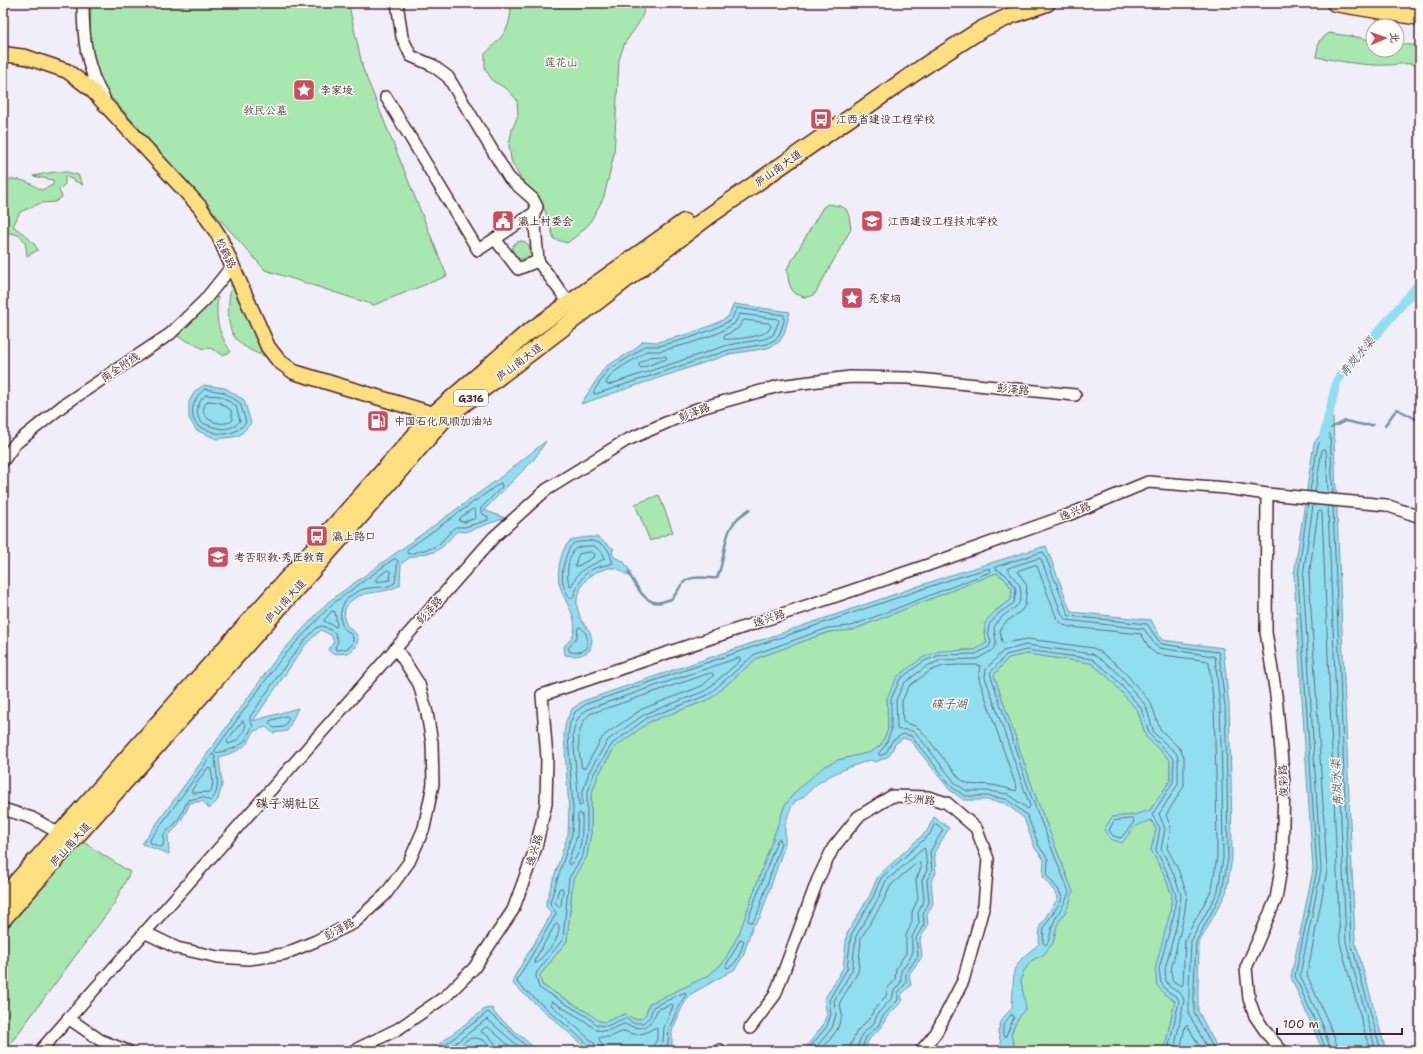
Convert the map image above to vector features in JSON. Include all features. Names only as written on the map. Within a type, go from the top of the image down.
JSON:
[{"type":"highway","name":"庐山南大道","points":[[3,897],[59,833],[439,416],[526,334],[644,250],[959,32],[981,19],[1019,3]]},
{"type":"highway","name":"庐山南大道","points":[[3,919],[352,526],[439,416],[709,216],[926,65],[982,29],[1012,15],[1047,3]]},
{"type":"highway","points":[[1335,3],[1420,17]]},
{"type":"highway","points":[[1408,3],[1420,5]]},
{"type":"main road","points":[[3,54],[26,57],[67,71],[91,89],[115,116]]},
{"type":"main road","name":"松鹤路","points":[[115,116],[200,207],[219,236],[268,347],[279,361],[294,372],[439,416]]},
{"type":"street","name":"松鹤路","points":[[83,3],[83,31],[90,70],[101,93],[115,116]]},
{"type":"street","points":[[386,97],[478,250],[534,213],[537,207],[533,199],[509,178],[448,77],[432,65],[410,56],[402,36],[397,3]]},
{"type":"street","points":[[534,213],[538,261],[570,303]]},
{"type":"street","points":[[495,239],[518,269],[538,261]]},
{"type":"street","name":"南全附线","points":[[3,461],[14,444],[65,404],[170,334],[204,301],[232,266]]},
{"type":"street","name":"彭泽路","points":[[40,1051],[494,537],[546,490],[625,441],[697,409],[778,386],[850,377],[909,378],[1075,395]]},
{"type":"street","name":"逸兴路","points":[[353,1051],[398,1029],[446,996],[474,968],[513,910],[536,847],[546,804],[547,758],[542,695],[1068,515],[1148,482],[1226,488],[1267,494],[1386,505],[1420,517]]},
{"type":"street","name":"俊彩路","points":[[1267,494],[1266,632],[1276,695],[1284,784],[1282,862],[1276,899],[1246,968],[1249,999],[1255,1016],[1282,1051]]},
{"type":"street","name":"彭泽路","points":[[144,932],[178,948],[218,957],[249,959],[284,954],[354,923],[385,895],[409,862],[421,835],[424,828],[433,784],[432,743],[427,712],[419,684],[396,648]]},
{"type":"street","name":"长洲路","points":[[750,1028],[775,995],[818,879],[833,848],[858,817],[892,796],[928,797],[948,803],[976,828],[988,859],[984,905],[963,981],[936,1033],[921,1051]]},
{"type":"street","points":[[3,809],[32,818],[59,833]]},
{"type":"street","points":[[68,1018],[100,1040],[128,1051]]},
{"type":"green space","name":"教民公墓","points":[[91,3],[347,3],[349,6],[363,69],[447,276],[374,305],[265,270],[110,96],[95,70],[90,38]]},
{"type":"green space","name":"莲花山","points":[[511,3],[644,3],[643,14],[624,45],[619,60],[614,154],[604,197],[589,224],[567,243],[554,239],[545,210],[518,174],[511,160],[509,145],[512,130],[518,115],[517,100],[507,89],[493,81],[485,69],[485,54],[497,42],[508,26]]},
{"type":"green space","points":[[1329,33],[1363,38],[1365,39],[1365,58],[1405,58],[1405,44],[1420,45],[1420,67],[1413,64],[1360,64],[1316,57],[1319,41]]},
{"type":"green space","points":[[54,172],[67,172],[78,175],[83,185],[65,176],[65,184],[59,190],[62,197],[55,202],[41,203],[20,212],[13,226],[30,239],[38,250],[27,256],[26,245],[22,238],[11,233],[3,234],[3,179],[24,181],[41,190],[53,185],[53,180],[33,176]]},
{"type":"green space","points":[[828,204],[840,206],[846,209],[849,216],[851,229],[815,294],[809,297],[804,297],[796,294],[792,290],[789,283],[787,269],[823,207]]},
{"type":"green space","points":[[521,241],[527,244],[530,250],[527,256],[521,259],[515,256],[512,250],[515,244]]},
{"type":"green space","points":[[232,277],[272,359],[254,352],[239,342],[230,328],[228,311]]},
{"type":"green space","points":[[218,297],[218,326],[231,352],[223,355],[210,348],[204,349],[177,336],[214,298]]},
{"type":"green space","points":[[659,495],[673,532],[650,541],[635,504]]},
{"type":"green space","points":[[996,573],[1004,578],[1012,589],[1011,600],[996,610],[984,632],[987,643],[975,650],[960,650],[887,698],[888,730],[881,745],[871,752],[838,760],[796,791],[785,805],[739,934],[723,963],[708,976],[649,1004],[646,1014],[641,1019],[634,1019],[625,1014],[605,1022],[599,1021],[542,985],[540,975],[567,941],[573,879],[587,856],[591,833],[591,796],[598,775],[615,747],[649,722],[710,699],[757,658],[829,632],[852,630]]},
{"type":"green space","points":[[1027,654],[1091,663],[1109,678],[1138,711],[1146,737],[1170,760],[1170,781],[1150,810],[1134,815],[1112,817],[1135,826],[1151,820],[1156,829],[1151,850],[1164,874],[1172,895],[1164,994],[1175,1001],[1164,1051],[1015,1051],[1011,1034],[1016,1022],[1025,1008],[1021,980],[1023,972],[1032,960],[1043,955],[1053,943],[1057,925],[1068,907],[1073,892],[1035,795],[994,675],[1008,658]]},
{"type":"green space","points":[[80,840],[130,872],[114,904],[5,1051],[3,1051],[3,927]]},
{"type":"water","points":[[734,304],[790,312],[784,334],[779,342],[768,348],[730,354],[581,404],[605,367],[634,350],[643,341],[658,342],[689,334],[715,324],[728,317]]},
{"type":"water","points":[[204,385],[225,388],[244,400],[251,423],[239,436],[217,439],[196,430],[189,418],[189,402],[195,391]]},
{"type":"water","points":[[1333,418],[1355,941],[1386,1051],[1323,1051],[1291,977],[1313,870],[1294,575],[1314,443]]},
{"type":"water","points":[[546,441],[535,458],[484,510],[505,518],[465,532],[457,531],[442,547],[434,552],[409,558],[401,564],[400,585],[388,590],[365,594],[350,601],[346,607],[344,617],[346,624],[358,638],[356,647],[348,653],[333,654],[328,650],[334,642],[331,635],[321,630],[306,644],[253,721],[298,708],[287,731],[273,733],[266,727],[254,731],[248,742],[240,749],[219,757],[222,784],[218,800],[209,809],[203,801],[190,803],[175,829],[168,836],[169,854],[142,844],[278,656],[328,602],[497,480]]},
{"type":"water","points":[[597,537],[614,549],[612,552],[614,557],[623,561],[631,572],[628,576],[617,568],[608,568],[589,576],[582,585],[577,599],[577,607],[581,620],[590,632],[592,641],[590,650],[579,656],[565,655],[564,646],[571,638],[574,631],[574,623],[559,582],[560,561],[566,545],[569,542],[576,539]]},
{"type":"water","name":"碟子湖","points":[[1046,546],[1071,612],[1151,620],[1162,640],[1223,648],[1229,705],[1232,858],[1226,893],[1199,943],[1198,987],[1198,1011],[1219,1051],[1164,1051],[1175,1001],[1164,994],[1157,985],[1155,969],[1170,913],[1172,895],[1164,874],[1151,850],[1156,829],[1151,820],[1135,826],[1122,843],[1110,839],[1104,830],[1112,817],[1134,815],[1150,810],[1170,781],[1170,760],[1146,737],[1138,711],[1109,678],[1091,663],[1027,654],[1008,658],[994,675],[1035,795],[1073,892],[1068,907],[1057,925],[1053,943],[1043,955],[1032,960],[1023,972],[1021,980],[1026,1008],[1016,1022],[1011,1034],[1015,1051],[1003,1051],[998,1032],[1002,1019],[1012,1008],[1014,970],[1023,957],[1039,944],[1040,926],[1058,898],[1043,877],[1044,860],[1035,848],[1024,818],[1005,803],[987,800],[964,800],[950,790],[910,740],[903,738],[895,744],[889,756],[876,762],[870,760],[837,772],[825,778],[802,798],[795,801],[789,812],[785,825],[785,844],[760,918],[752,927],[743,956],[735,969],[691,994],[682,1007],[672,1031],[672,1048],[659,1051],[590,1051],[514,985],[513,979],[552,913],[546,907],[546,902],[568,834],[569,809],[564,735],[566,721],[572,709],[583,701],[951,575]],"holes":[[[996,573],[1004,578],[1012,589],[1011,600],[996,610],[985,624],[984,629],[987,643],[975,650],[939,651],[922,658],[897,677],[887,698],[888,730],[881,745],[871,752],[838,760],[823,767],[796,791],[785,805],[739,934],[723,963],[708,976],[649,1004],[646,1014],[641,1019],[634,1019],[625,1014],[605,1022],[599,1021],[542,985],[540,975],[567,941],[573,879],[587,856],[591,833],[591,796],[598,775],[615,747],[649,722],[710,699],[757,658],[829,632],[852,630]]]},
{"type":"water","points":[[934,817],[949,828],[934,853],[936,873],[931,881],[933,903],[927,915],[928,925],[920,939],[922,957],[909,974],[911,985],[901,995],[903,1000],[886,1018],[881,1028],[869,1039],[864,1051],[803,1051],[823,1025],[827,1014],[824,1000],[843,968],[847,934],[870,895],[878,876],[927,831]]},
{"type":"water","points":[[492,1008],[495,1014],[538,1051],[482,1051],[480,1048],[473,1046],[467,1051],[430,1051],[485,1009]]},
{"type":"waterway","name":"青岚水渠","points":[[1323,439],[1337,380],[1420,283]]},
{"type":"waterway","points":[[1385,425],[1397,409],[1420,420]]},
{"type":"waterway","points":[[1331,428],[1345,421],[1364,425],[1373,425]]},
{"type":"waterway","points":[[628,572],[642,594],[652,602],[658,603],[671,599],[682,584],[687,580],[698,577],[717,578],[722,563],[726,540],[732,525],[750,509]]},
{"type":"place","name":"李家堎","points":[[304,90]]},
{"type":"place","name":"江西省建设工程学校","points":[[821,119]]},
{"type":"place","name":"瀛上村委会","points":[[503,221]]},
{"type":"place","name":"江西建设工程技术学校","points":[[872,221]]},
{"type":"place","name":"充家垴","points":[[852,298]]},
{"type":"place","name":"中国石化风顺加油站","points":[[378,421]]},
{"type":"place","name":"瀛上路口","points":[[317,536]]},
{"type":"place","name":"考否职教·秀匠教育","points":[[218,557]]},
{"type":"district","name":"碟子湖社区","points":[[288,803]]}]
